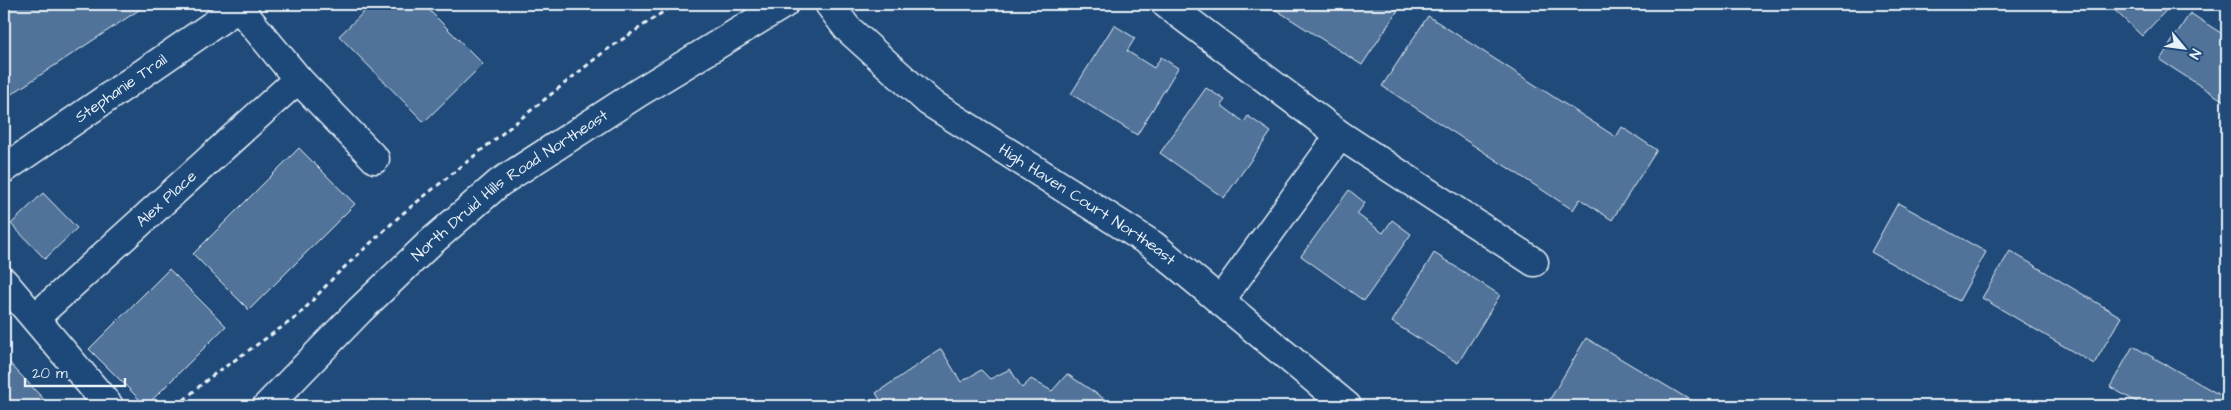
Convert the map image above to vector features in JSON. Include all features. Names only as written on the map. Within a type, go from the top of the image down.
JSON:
[{"type":"street","name":"North Druid Hills Road Northeast","points":[[266,406],[359,311],[430,243],[499,183],[638,93],[784,4]]},
{"type":"street","name":"High Haven Court Northeast","points":[[830,4],[847,28],[929,102],[1153,245],[1347,406]]},
{"type":"street","points":[[1166,4],[1340,135],[1534,262]]},
{"type":"street","points":[[238,5],[298,79],[375,159]]},
{"type":"street","name":"Stephanie Trail","points":[[4,169],[238,5]]},
{"type":"street","name":"Alex Place","points":[[36,317],[298,79]]},
{"type":"street","points":[[1220,301],[1340,135]]},
{"type":"street","points":[[4,282],[36,317],[109,406]]},
{"type":"path","points":[[177,406],[209,378],[298,316],[336,275],[402,214],[605,51],[675,4]]},
{"type":"building","points":[[4,4],[148,4],[4,99]]},
{"type":"building","points":[[316,4],[329,4],[322,10]]},
{"type":"building","points":[[372,4],[423,4],[483,64],[424,122],[339,36]]},
{"type":"building","points":[[1267,4],[1402,4],[1362,65]]},
{"type":"building","points":[[2108,4],[2172,4],[2142,36]]},
{"type":"building","points":[[2190,13],[2227,37],[2227,103],[2160,60]]},
{"type":"building","points":[[1428,16],[1616,137],[1622,127],[1657,150],[1612,220],[1580,199],[1573,210],[1382,86]]},
{"type":"building","points":[[1114,25],[1135,38],[1127,51],[1154,68],[1161,57],[1178,68],[1137,135],[1071,94]]},
{"type":"building","points":[[1206,88],[1225,100],[1221,105],[1244,122],[1248,116],[1271,132],[1224,198],[1160,153]]},
{"type":"building","points":[[299,148],[355,204],[249,310],[193,254]]},
{"type":"building","points":[[1349,190],[1365,203],[1357,214],[1383,233],[1392,220],[1411,234],[1364,301],[1301,256]]},
{"type":"building","points":[[43,193],[77,228],[45,259],[11,224]]},
{"type":"building","points":[[1898,203],[1986,252],[1959,301],[1871,252]]},
{"type":"building","points":[[2010,251],[2121,317],[2094,364],[1982,298]]},
{"type":"building","points":[[1434,253],[1500,295],[1458,363],[1392,322]]},
{"type":"building","points":[[169,269],[226,326],[146,406],[89,349]]},
{"type":"building","points":[[1586,338],[1695,403],[1693,406],[1546,406]]},
{"type":"building","points":[[2133,346],[2227,399],[2227,406],[2144,406],[2110,387]]},
{"type":"building","points":[[941,349],[961,382],[981,370],[990,379],[1010,369],[1022,388],[1031,379],[1052,391],[1067,374],[1115,406],[884,406],[876,393]]},
{"type":"building","points":[[4,357],[50,406],[4,406]]}]
